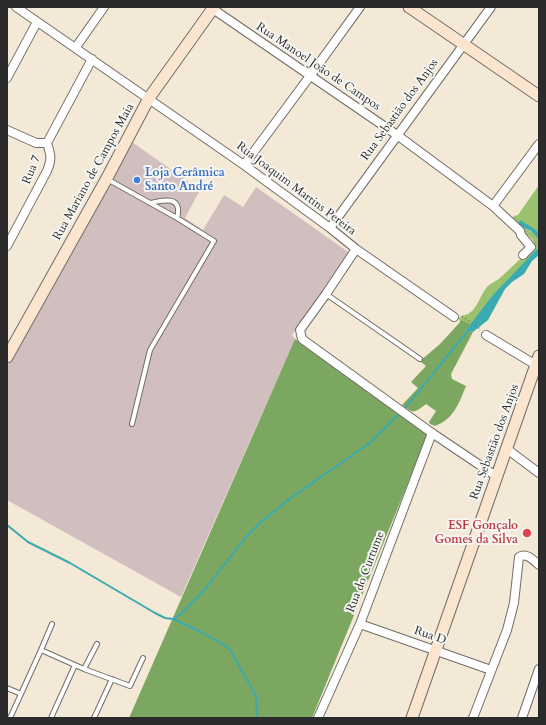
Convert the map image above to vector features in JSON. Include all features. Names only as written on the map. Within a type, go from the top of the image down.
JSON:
[{"type":"street","name":"Rua Joaquim Martins Pereira","points":[[16,7],[76,47],[244,165],[356,249],[300,330],[302,339],[432,433],[496,476]]},
{"type":"street","points":[[76,47],[104,7]]},
{"type":"street","points":[[244,165],[360,7]]},
{"type":"street","points":[[409,7],[539,96]]},
{"type":"street","name":"Rua Sebastião dos Anjos","points":[[330,228],[490,7]]},
{"type":"street","name":"Rua Manoel João de Campos","points":[[213,8],[397,135],[493,206],[520,231],[521,235],[531,247],[523,255]]},
{"type":"street","name":"Rua Mariano de Campos Maia","points":[[7,357],[10,343],[107,178],[149,98],[213,8]]},
{"type":"street","points":[[7,78],[37,22]]},
{"type":"street","name":"Rua 7","points":[[7,246],[49,166],[51,156],[47,142],[92,59]]},
{"type":"street","points":[[8,133],[36,143],[47,142]]},
{"type":"street","points":[[493,206],[539,144]]},
{"type":"street","points":[[356,249],[458,316]]},
{"type":"street","points":[[486,336],[537,361]]},
{"type":"street","name":"Rua Sebastião dos Anjos","points":[[412,718],[496,476],[536,378],[537,361]]},
{"type":"street","name":"Rua do Curtume","points":[[318,718],[360,624],[432,433]]},
{"type":"street","points":[[507,450],[539,473]]},
{"type":"street","points":[[473,718],[507,630],[514,603],[519,557],[523,555],[526,556],[539,565]]},
{"type":"street","name":"Rua D","points":[[360,624],[491,670]]},
{"type":"street","points":[[522,718],[539,669]]},
{"type":"street","points":[[526,709],[532,718]]},
{"type":"lane","points":[[107,178],[214,240],[150,350],[132,424]]},
{"type":"lane","points":[[150,204],[167,199],[175,202],[178,213],[177,218]]},
{"type":"lane","points":[[326,294],[420,359]]},
{"type":"lane","points":[[10,718],[52,624]]},
{"type":"lane","points":[[84,669],[97,644]]},
{"type":"lane","points":[[40,650],[84,669],[130,686],[143,658]]},
{"type":"lane","points":[[51,718],[75,665]]},
{"type":"lane","points":[[94,718],[112,679]]},
{"type":"lane","points":[[7,688],[21,694]]},
{"type":"path","points":[[458,316],[480,328]]},
{"type":"shaded area","points":[[132,142],[200,190],[185,218],[203,230],[224,195],[243,207],[256,187],[351,254],[292,335],[295,339],[181,597],[7,500],[7,367]]},
{"type":"green space","points":[[539,185],[539,233],[536,230],[518,225],[512,219],[514,216],[518,215]]},
{"type":"green space","points":[[518,225],[537,236],[539,241],[539,249],[536,250],[471,324],[462,320],[460,323],[459,318],[471,312],[475,308],[488,286],[534,247],[533,240]]},
{"type":"green space","points":[[462,320],[471,324],[466,330],[473,332],[451,374],[452,379],[466,386],[455,410],[442,423],[435,426],[429,422],[436,411],[426,404],[416,411],[409,410],[402,405],[418,388],[411,382],[426,366],[420,361],[440,344]]},
{"type":"green space","points":[[295,339],[428,434],[312,718],[129,718]]},
{"type":"water","points":[[520,220],[539,233],[539,239],[531,231],[518,225]]},
{"type":"water","points":[[539,249],[539,255],[532,261],[524,274],[505,289],[488,320],[473,332],[466,330],[493,295],[536,250]]},
{"type":"waterway","points":[[403,410],[470,329]]},
{"type":"waterway","points":[[7,525],[28,542],[70,563],[155,613],[165,618],[173,619],[182,613],[205,589],[246,537],[262,521],[288,500],[371,442],[400,413]]},
{"type":"waterway","points":[[173,619],[199,631],[229,648],[256,696],[257,718]]},
{"type":"place","name":"Loja Cerâmica Santo André","points":[[137,180]]},
{"type":"place","name":"ESF Gonçalo Gomes da Silva","points":[[527,533]]}]
